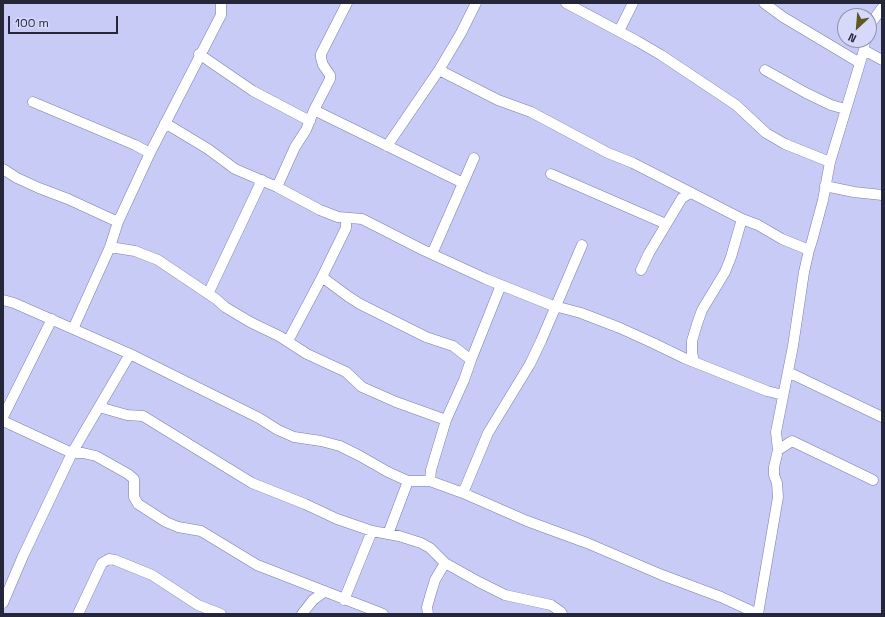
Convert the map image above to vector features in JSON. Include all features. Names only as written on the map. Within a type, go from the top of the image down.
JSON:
[{"type":"street","points":[[73,329],[110,247],[118,222],[150,153],[221,15],[221,3]]},
{"type":"street","points":[[277,188],[295,147],[310,122],[314,110],[330,79],[330,76],[322,65],[321,58],[346,3]]},
{"type":"street","points":[[388,146],[439,70],[461,33],[476,3]]},
{"type":"street","points":[[566,3],[651,48],[736,104],[766,133],[785,144],[830,162]]},
{"type":"street","points":[[619,31],[633,3]]},
{"type":"street","points":[[764,3],[783,17],[860,62]]},
{"type":"street","points":[[3,300],[52,319],[130,354],[294,437],[321,441],[340,446],[408,481],[430,481],[463,493],[527,521],[587,543],[662,575],[721,597],[758,614],[778,497],[777,483],[774,475],[774,467],[778,450],[776,432],[809,250],[823,200],[830,162],[863,48]]},
{"type":"street","points":[[868,48],[882,60]]},
{"type":"street","points":[[200,54],[253,91],[310,122]]},
{"type":"street","points":[[439,70],[494,98],[531,112],[742,219],[758,225],[782,239],[809,250]]},
{"type":"street","points":[[765,70],[806,93],[845,109]]},
{"type":"street","points":[[33,102],[135,145],[150,153]]},
{"type":"street","points":[[314,110],[464,183]]},
{"type":"street","points":[[165,123],[208,149],[235,169],[262,180],[320,210],[346,218],[362,219],[467,271],[556,306],[580,313],[653,343],[684,358],[767,391],[783,395]]},
{"type":"street","points":[[432,254],[474,158]]},
{"type":"street","points":[[3,169],[17,178],[118,222]]},
{"type":"street","points":[[552,174],[666,224]]},
{"type":"street","points":[[208,294],[262,180]]},
{"type":"street","points":[[825,186],[854,192],[882,195]]},
{"type":"street","points":[[641,270],[682,198],[690,193]]},
{"type":"street","points":[[288,341],[346,228],[346,218]]},
{"type":"street","points":[[694,361],[692,347],[697,324],[702,310],[725,272],[731,258],[742,219]]},
{"type":"street","points":[[463,493],[488,434],[530,364],[582,244]]},
{"type":"street","points":[[110,247],[135,251],[158,260],[236,314],[288,341],[307,354],[346,372],[362,387],[396,402],[446,420]]},
{"type":"street","points":[[322,277],[360,304],[426,337],[453,346],[471,360]]},
{"type":"street","points":[[430,481],[431,470],[446,420],[464,380],[501,285]]},
{"type":"street","points":[[3,417],[52,319]]},
{"type":"street","points":[[4,596],[72,453],[130,354]]},
{"type":"street","points":[[788,372],[882,417]]},
{"type":"street","points":[[99,407],[128,415],[143,416],[252,483],[305,504],[336,519],[372,531],[421,543],[430,548],[445,563],[455,570],[505,595],[551,605],[562,614]]},
{"type":"street","points":[[3,421],[72,453],[83,453],[96,456],[128,474],[134,479],[134,497],[138,504],[166,522],[178,527],[201,531],[257,565],[382,614]]},
{"type":"street","points":[[778,450],[792,441],[873,480]]},
{"type":"street","points":[[388,534],[408,481]]},
{"type":"street","points":[[344,600],[372,531]]},
{"type":"street","points":[[78,614],[102,563],[109,559],[116,560],[152,575],[198,605],[221,614]]},
{"type":"street","points":[[428,614],[427,607],[435,580],[445,563]]},
{"type":"street","points":[[302,614],[313,600],[324,592]]}]
